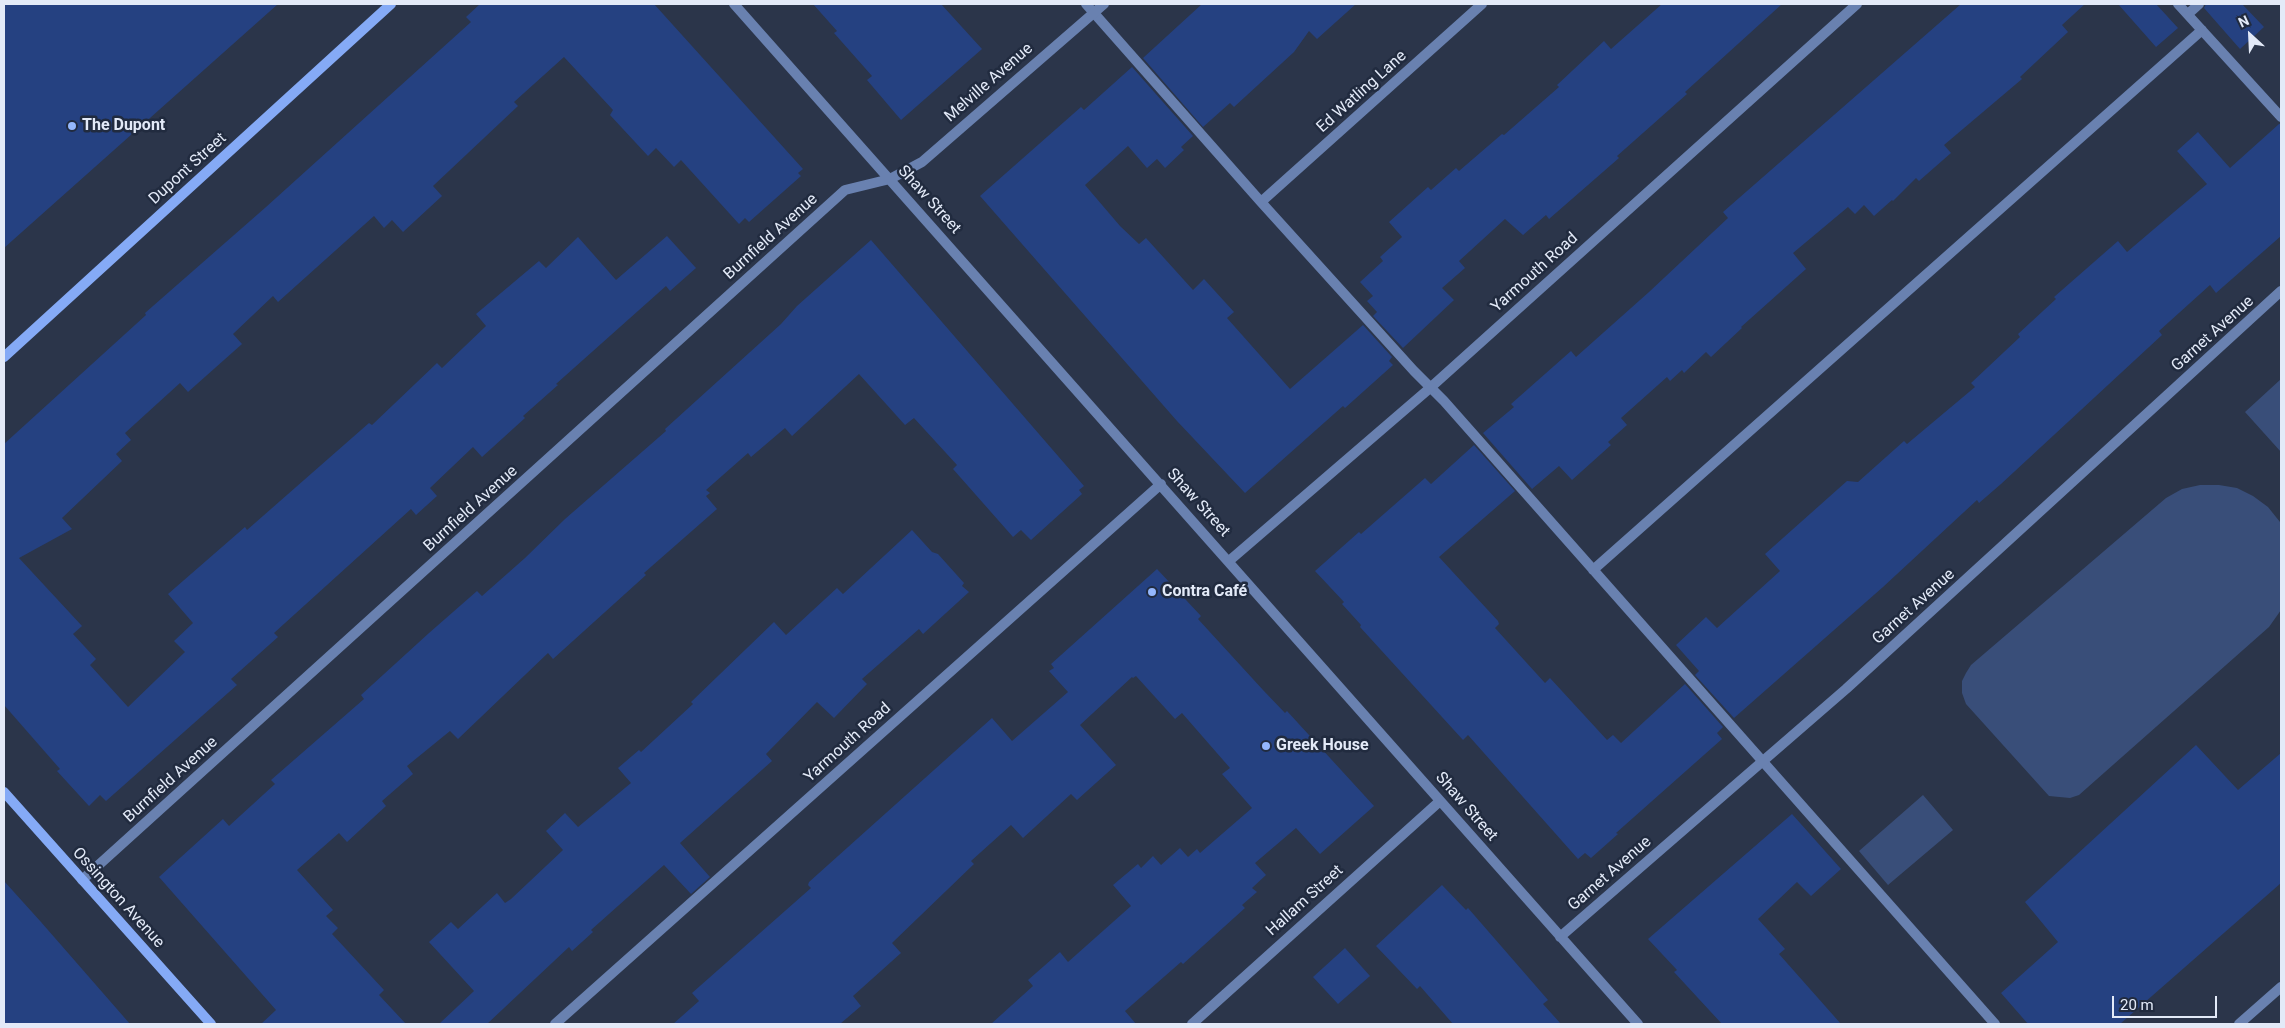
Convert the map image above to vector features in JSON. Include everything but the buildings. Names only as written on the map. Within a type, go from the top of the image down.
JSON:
[{"type":"main road","name":"Dupont Street","points":[[4,357],[391,4]]},
{"type":"main road","name":"Ossington Avenue","points":[[4,792],[211,1024]]},
{"type":"street","name":"Shaw Street","points":[[734,4],[1638,1024]]},
{"type":"street","points":[[1086,4],[1261,202],[1593,570],[1761,762],[1827,832],[1995,1024]]},
{"type":"street","name":"Melville Avenue","points":[[890,179],[922,162],[1104,4]]},
{"type":"street","name":"Ed Watling Lane","points":[[1261,202],[1482,4]]},
{"type":"street","name":"Yarmouth Road","points":[[1229,561],[1430,388],[1857,4]]},
{"type":"street","points":[[2178,4],[2281,117]]},
{"type":"street","points":[[2188,14],[2199,4]]},
{"type":"street","points":[[1593,570],[2202,30]]},
{"type":"street","name":"Burnfield Avenue","points":[[82,880],[846,190],[890,179]]},
{"type":"street","name":"Garnet Avenue","points":[[1560,937],[1846,689],[2281,292]]},
{"type":"street","name":"Yarmouth Road","points":[[555,1024],[1161,484]]},
{"type":"street","name":"Hallam Street","points":[[1192,1024],[1440,801]]},
{"type":"street","points":[[2239,1024],[2281,987]]},
{"type":"shaded area","points":[[2281,379],[2281,452],[2245,412]]},
{"type":"shaded area","points":[[2200,485],[2219,485],[2237,488],[2253,496],[2268,507],[2280,522],[2281,610],[2269,627],[2079,795],[2070,798],[2049,796],[1966,704],[1962,693],[1962,681],[1971,665],[2166,498],[2182,489]]},
{"type":"shaded area","points":[[1923,795],[1953,830],[1888,885],[1859,851]]},
{"type":"place","name":"The Dupont","points":[[72,126]]},
{"type":"place","name":"Contra Café","points":[[1152,592]]},
{"type":"place","name":"Greek House","points":[[1266,746]]}]
